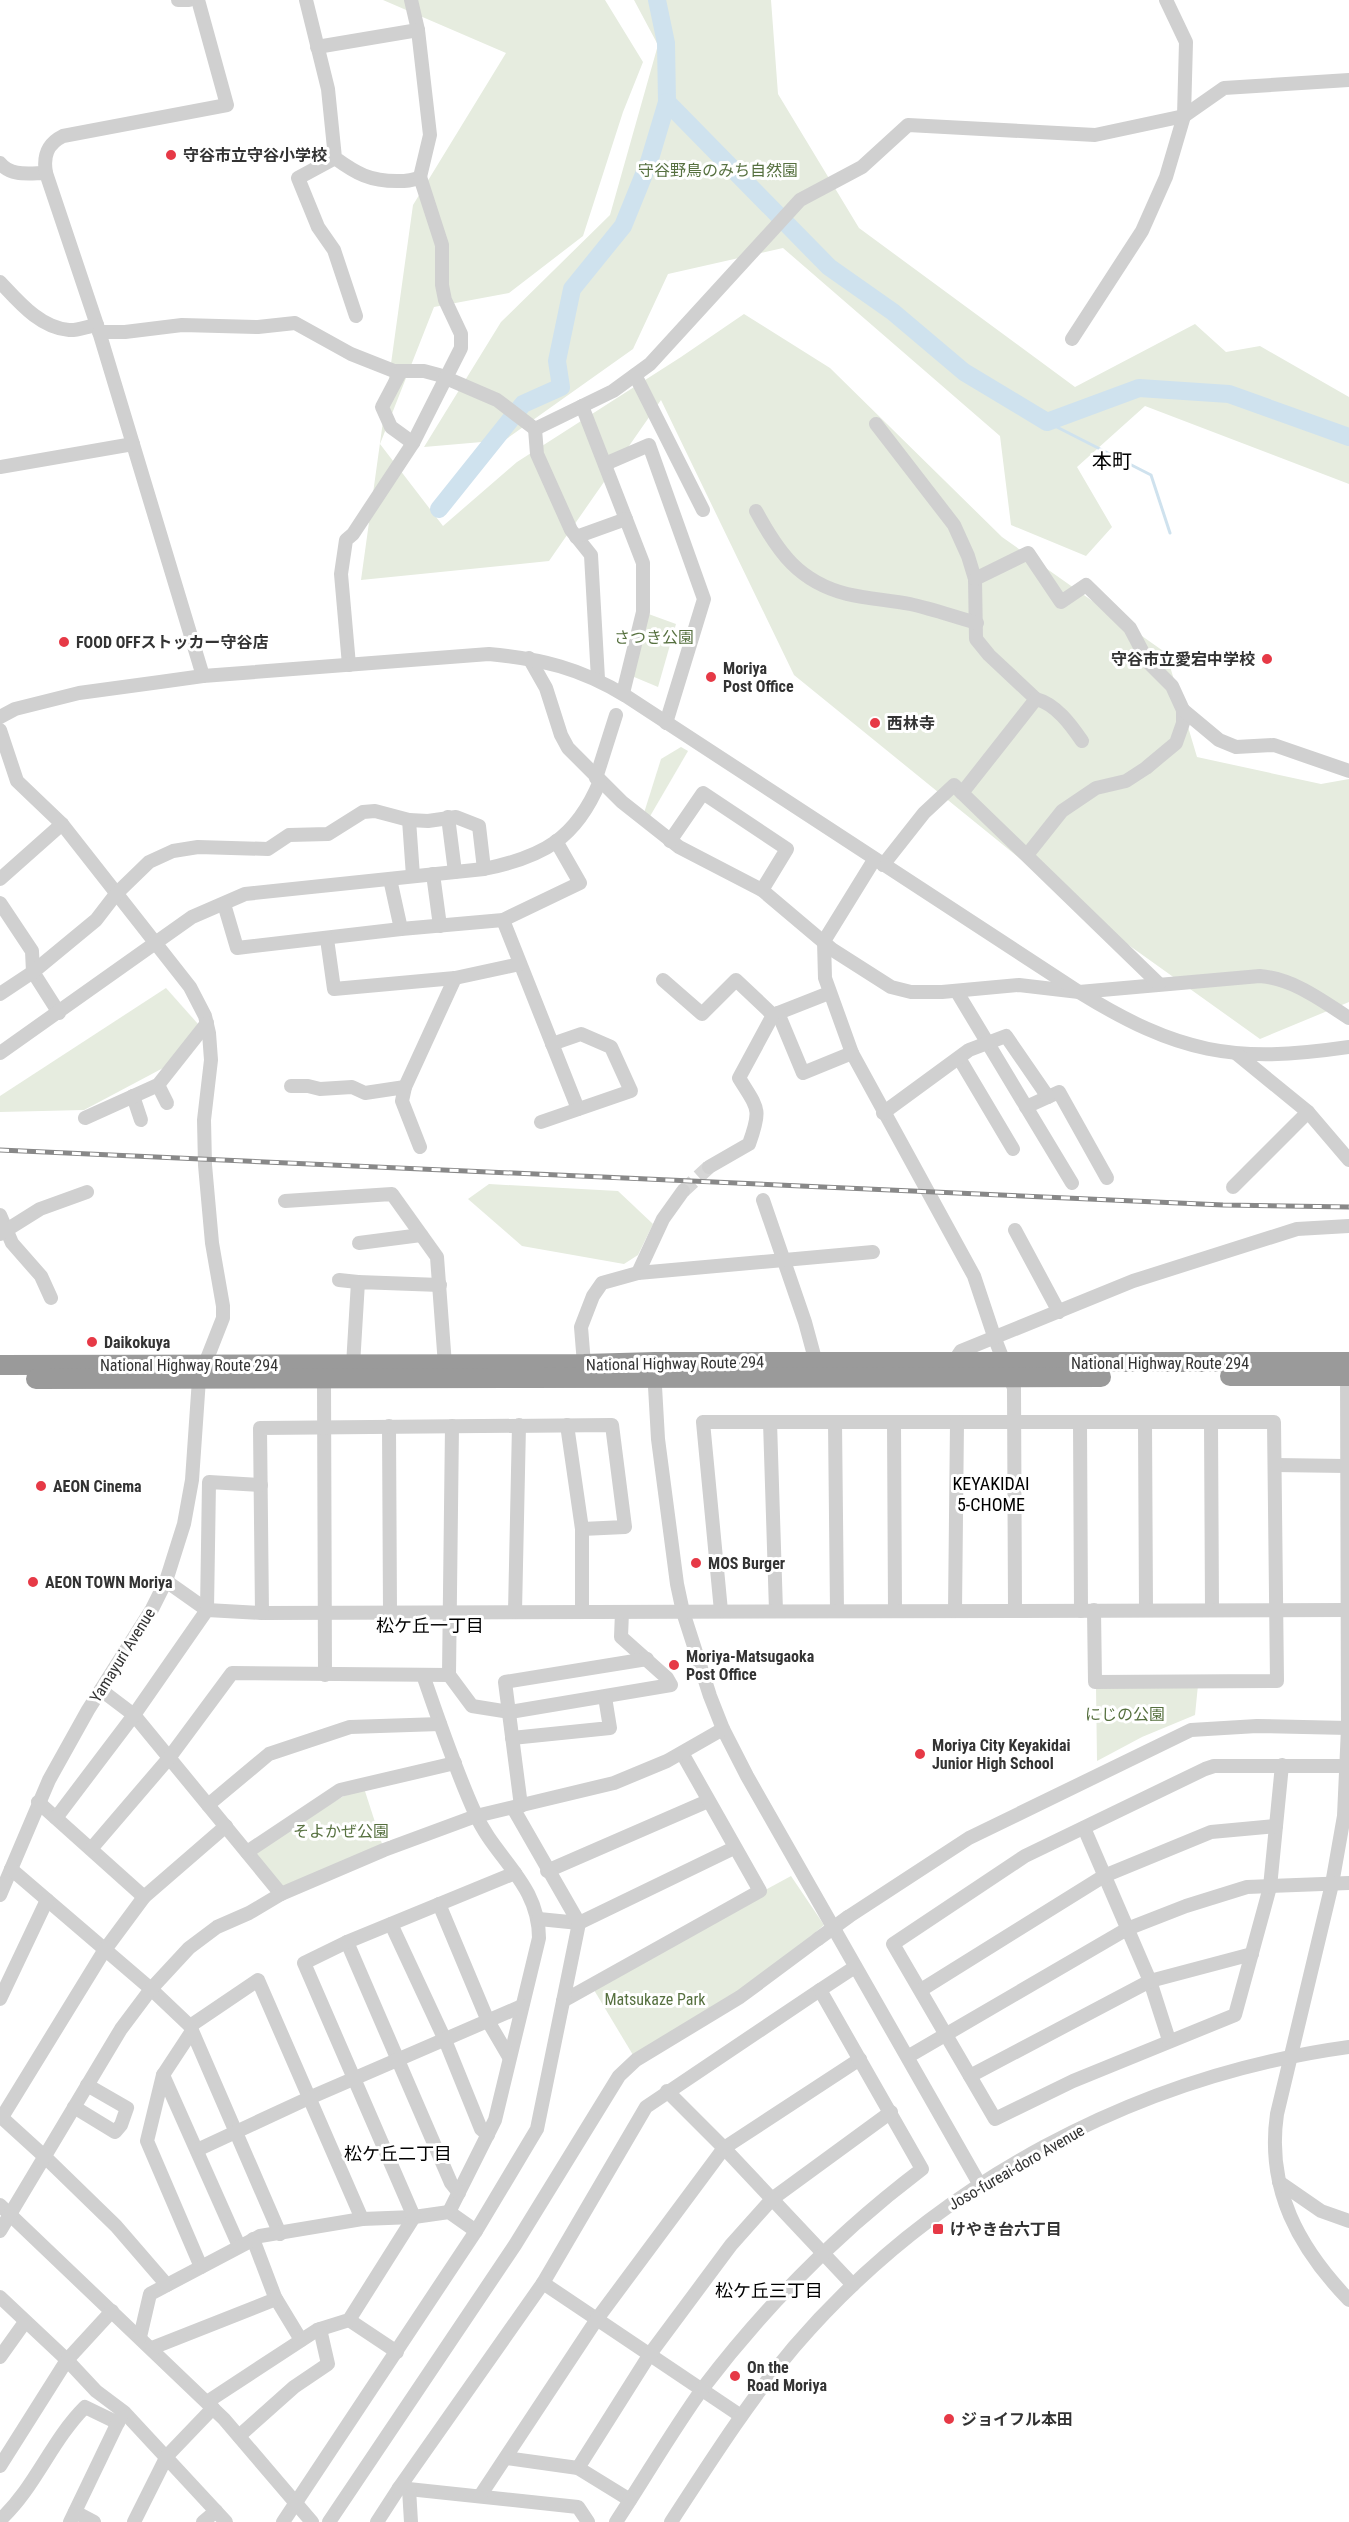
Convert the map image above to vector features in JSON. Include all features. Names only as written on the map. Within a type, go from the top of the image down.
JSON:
[{"type":"highway","name":"National Highway Route 294","points":[[818,1370],[953,1363],[1007,1369]]},
{"type":"highway","name":"National Highway Route 294","points":[[0,1379],[201,1373],[353,1365],[584,1364],[654,1370]]},
{"type":"highway","name":"National Highway Route 294","points":[[0,1365],[324,1380],[654,1370],[1348,1369]]},
{"type":"street","points":[[178,0],[189,0]]},
{"type":"street","points":[[198,0],[227,105],[63,136],[55,140],[47,150],[46,173],[98,329],[202,676]]},
{"type":"street","points":[[306,0],[328,88],[335,158],[354,172],[376,181],[408,181],[420,177]]},
{"type":"street","points":[[349,665],[341,574],[346,540],[354,534],[412,443],[459,354],[460,334],[445,300],[442,285],[442,245],[420,177],[430,135],[418,30],[411,0]]},
{"type":"street","points":[[1072,339],[1142,231],[1166,177],[1184,116],[1186,42],[1166,0]]},
{"type":"street","points":[[317,47],[418,30]]},
{"type":"street","points":[[535,429],[613,391],[650,364],[800,200],[862,166],[908,125],[1095,135],[1184,116],[1224,88],[1349,80]]},
{"type":"street","points":[[335,158],[298,178],[318,226],[334,250],[356,316]]},
{"type":"street","points":[[0,163],[10,171],[17,173],[46,173]]},
{"type":"street","points":[[0,273],[10,292]]},
{"type":"street","points":[[0,282],[30,314],[69,330],[98,329],[125,332],[182,325],[258,327],[295,323],[351,354],[394,370],[424,370],[497,400],[535,429],[537,454],[571,530],[591,555],[598,679]]},
{"type":"street","points":[[401,370],[382,406],[391,428],[412,443]]},
{"type":"street","points":[[635,375],[704,510]]},
{"type":"street","points":[[582,406],[643,563],[643,612],[623,693]]},
{"type":"street","points":[[876,424],[954,525],[968,556],[975,579],[976,639],[989,655],[1036,699],[1045,701],[1072,725],[1082,741]]},
{"type":"street","points":[[0,467],[133,444]]},
{"type":"street","points":[[605,464],[649,445],[704,600],[666,723]]},
{"type":"street","points":[[756,511],[772,540],[785,557],[815,583],[846,594],[910,604],[977,623]]},
{"type":"street","points":[[576,537],[626,519]]},
{"type":"street","points":[[975,579],[1028,554],[1061,602],[1086,585],[1130,628],[1148,662],[1172,686],[1183,710],[1183,723],[1176,742],[1146,768],[1126,781],[1096,788],[1062,811],[1027,855]]},
{"type":"street","points":[[0,717],[15,709],[79,693],[202,676],[489,654],[529,658],[573,669],[598,679],[1078,992],[1117,1015],[1162,1037],[1214,1052],[1237,1054],[1294,1054],[1349,1047]]},
{"type":"street","points":[[529,658],[546,688],[561,735],[568,748],[622,802],[670,841],[762,890],[824,941],[864,971],[891,987],[911,992],[957,992],[975,988],[1019,985],[1078,992],[1260,976],[1277,977],[1298,986],[1349,1018]]},
{"type":"street","points":[[962,793],[1036,699]]},
{"type":"street","points":[[1183,710],[1219,740],[1236,747],[1274,745],[1349,771]]},
{"type":"street","points":[[0,1053],[192,917],[245,894],[484,869],[531,856],[556,841],[580,820],[590,806],[616,715]]},
{"type":"street","name":"Yamayuri Avenue","points":[[0,730],[17,781],[62,824],[190,987],[207,1023],[211,1060],[204,1120],[205,1165],[212,1243],[223,1306],[223,1318],[201,1373],[189,1501],[176,1553],[166,1581],[152,1609],[62,1755],[38,1802],[0,1895]]},
{"type":"street","points":[[1016,1611],[1014,1388],[974,1276],[852,1053],[829,993],[823,961],[824,941],[878,862],[954,785],[1159,984]]},
{"type":"street","points":[[670,841],[704,793],[787,849],[762,890]]},
{"type":"street","points":[[0,994],[33,972],[96,920],[116,894],[149,862],[172,851],[198,847],[268,849],[289,835],[328,834],[363,812],[375,811],[409,820],[428,821],[456,817],[478,826],[484,869]]},
{"type":"street","points":[[448,817],[455,872]]},
{"type":"street","points":[[409,820],[413,876]]},
{"type":"street","points":[[0,879],[62,824]]},
{"type":"street","points":[[224,904],[237,948],[502,920],[580,883],[556,841]]},
{"type":"street","points":[[432,874],[440,926]]},
{"type":"street","points":[[390,879],[401,929]]},
{"type":"street","points":[[0,903],[32,951],[33,972],[59,1012]]},
{"type":"street","points":[[502,920],[578,1109]]},
{"type":"street","points":[[327,939],[334,989],[456,978],[520,964]]},
{"type":"street","points":[[420,1147],[402,1101],[405,1087],[456,978]]},
{"type":"street","points":[[663,980],[702,1014],[736,980],[775,1014],[803,1073],[852,1053]]},
{"type":"street","points":[[957,992],[1072,1183]]},
{"type":"street","points":[[709,1167],[749,1144],[758,1119],[755,1105],[739,1078],[775,1014],[829,993]]},
{"type":"street","points":[[85,1118],[158,1085],[207,1023]]},
{"type":"street","points":[[541,1122],[631,1091],[611,1047],[581,1034],[552,1044]]},
{"type":"street","points":[[883,1113],[969,1050],[1006,1036],[1048,1097]]},
{"type":"street","points":[[1237,1054],[1308,1112],[1349,1160]]},
{"type":"street","points":[[959,1058],[1013,1149]]},
{"type":"street","points":[[158,1085],[167,1103]]},
{"type":"street","points":[[291,1086],[320,1089],[352,1087],[364,1093],[405,1087]]},
{"type":"street","points":[[1026,1107],[1059,1092],[1107,1178]]},
{"type":"street","points":[[133,1096],[141,1120]]},
{"type":"street","points":[[1233,1187],[1308,1112]]},
{"type":"street","points":[[638,1273],[663,1219],[682,1191]]},
{"type":"street","points":[[3,1233],[40,1209],[87,1192]]},
{"type":"street","points":[[285,1201],[392,1194],[437,1257],[445,1365]]},
{"type":"street","points":[[763,1200],[818,1370]]},
{"type":"street","points":[[0,1215],[3,1233],[41,1276],[51,1299]]},
{"type":"street","points":[[953,1363],[961,1351],[1133,1281],[1297,1229],[1349,1226]]},
{"type":"street","points":[[1015,1230],[1059,1312]]},
{"type":"street","points":[[359,1243],[421,1235]]},
{"type":"street","points":[[584,1364],[581,1327],[593,1296],[602,1283],[638,1273],[873,1251]]},
{"type":"street","points":[[339,1280],[440,1285]]},
{"type":"street","points":[[353,1365],[358,1282]]},
{"type":"street","points":[[1348,1369],[1346,1466],[1348,1766],[1344,1816],[1332,1884],[1275,2126],[1274,2148],[1279,2182],[1287,2211],[1297,2234],[1310,2254],[1349,2300]]},
{"type":"street","points":[[654,1370],[658,1439],[670,1544],[683,1612],[723,1729],[855,1967],[909,2056],[980,2185]]},
{"type":"street","points":[[324,1380],[325,1675]]},
{"type":"street","points":[[721,1611],[703,1422],[1080,1422],[1145,1422],[1211,1422],[1274,1422],[1277,1681],[1095,1682],[1087,1610],[1080,1422]]},
{"type":"street","points":[[770,1422],[776,1611]]},
{"type":"street","points":[[835,1422],[837,1611]]},
{"type":"street","points":[[894,1422],[895,1611]]},
{"type":"street","points":[[955,1611],[957,1422]]},
{"type":"street","points":[[1145,1422],[1146,1610]]},
{"type":"street","points":[[1211,1422],[1212,1610]]},
{"type":"street","points":[[453,1425],[449,1675],[472,1706],[509,1712],[671,1685],[667,1678],[621,1637],[622,1612]]},
{"type":"street","points":[[515,1612],[519,1425]]},
{"type":"street","points":[[567,1425],[582,1530],[582,1612]]},
{"type":"street","points":[[262,1613],[260,1428],[612,1425],[625,1527],[582,1530]]},
{"type":"street","points":[[389,1426],[390,1612]]},
{"type":"street","points":[[1275,1465],[1346,1466]]},
{"type":"street","points":[[56,1818],[134,1715],[207,1610],[209,1482],[261,1485]]},
{"type":"street","points":[[166,1581],[207,1610],[262,1613],[1348,1610]]},
{"type":"street","points":[[282,2522],[476,2231],[537,2129],[579,1923],[547,1871],[517,1807],[512,1738],[504,1682],[647,1659]]},
{"type":"street","points":[[91,1849],[169,1758],[232,1673],[449,1675]]},
{"type":"street","points":[[423,1675],[476,1816],[532,1900],[539,1919],[539,1938],[495,2120],[449,2212]]},
{"type":"street","points":[[101,1690],[134,1715],[282,1894]]},
{"type":"street","points":[[512,1738],[609,1728],[605,1697]]},
{"type":"street","points":[[208,1805],[269,1754],[350,1727],[440,1724]]},
{"type":"street","points":[[329,2522],[515,2245],[619,2076],[636,2060],[740,1997],[848,1917],[969,1838],[1191,1730],[1257,1726],[1348,1728]]},
{"type":"street","points":[[0,2231],[5,2209],[44,2156],[121,2029],[151,1989],[189,1948],[217,1928],[282,1894],[384,1850],[476,1816],[614,1782],[647,1770],[682,1753],[723,1729]]},
{"type":"street","points":[[563,2001],[760,1891],[682,1753]]},
{"type":"street","points":[[247,1851],[340,1790],[455,1763]]},
{"type":"street","points":[[1282,1765],[1270,1887],[1235,2015],[1073,2081],[995,2119],[893,1944],[1025,1856],[1205,1768],[1282,1765],[1348,1766]]},
{"type":"street","points":[[547,1871],[708,1801]]},
{"type":"street","points":[[38,1802],[144,1897]]},
{"type":"street","points":[[167,2285],[116,2226],[1,2116],[104,1951],[144,1897],[226,1826]]},
{"type":"street","points":[[921,1990],[1104,1876],[1211,1832],[1276,1826]]},
{"type":"street","points":[[1084,1828],[1150,1982],[1170,2040]]},
{"type":"street","points":[[539,1919],[579,1923],[734,1848]]},
{"type":"street","points":[[11,1869],[151,1989],[191,2028],[280,2234]]},
{"type":"street","points":[[414,2217],[303,1963],[347,1941],[515,1873]]},
{"type":"street","points":[[909,2056],[1127,1929],[1186,1906],[1247,1887],[1349,1883]]},
{"type":"street","points":[[0,1999],[47,1900]]},
{"type":"street","points":[[439,1904],[488,2021],[509,2057]]},
{"type":"street","points":[[391,1924],[445,2040],[481,2129],[488,2135]]},
{"type":"street","points":[[347,1941],[451,2183],[459,2193]]},
{"type":"street","points":[[970,2076],[1150,1982],[1252,1954]]},
{"type":"street","points":[[377,2522],[404,2488],[543,2283],[646,2107],[855,1967]]},
{"type":"street","points":[[201,2267],[147,2141],[163,2075],[191,2028],[258,1980],[362,2219]]},
{"type":"street","points":[[616,2522],[702,2389],[760,2318],[822,2252],[885,2197],[922,2169],[820,1990]]},
{"type":"street","points":[[197,2150],[309,2098],[522,2006]]},
{"type":"street","name":"Joso-fureai-doro Avenue","points":[[671,2522],[741,2416],[795,2347],[853,2285],[916,2230],[980,2185],[1094,2121],[1150,2097],[1202,2079],[1291,2056],[1349,2047]]},
{"type":"street","points":[[480,2496],[597,2319],[724,2148],[860,2059]]},
{"type":"street","points":[[163,2075],[240,2246]]},
{"type":"street","points":[[74,2107],[115,2132],[121,2125],[127,2108],[87,2085]]},
{"type":"street","points":[[668,2091],[853,2285]]},
{"type":"street","points":[[578,2469],[650,2354],[731,2245],[772,2199],[891,2112]]},
{"type":"street","points":[[1279,2182],[1322,2211],[1349,2221]]},
{"type":"street","points":[[5,2209],[210,2405],[312,2522]]},
{"type":"street","points":[[140,2337],[150,2294],[260,2236],[362,2219],[414,2217],[449,2212],[476,2231]]},
{"type":"street","points":[[134,2522],[167,2456],[210,2405],[302,2340],[320,2329],[349,2320],[414,2217]]},
{"type":"street","points":[[253,2240],[276,2299],[302,2340]]},
{"type":"street","points":[[543,2283],[741,2416]]},
{"type":"street","points":[[0,2296],[67,2360],[121,2417],[167,2456],[226,2522]]},
{"type":"street","points":[[152,2348],[276,2299]]},
{"type":"street","points":[[0,2466],[5,2449],[67,2360],[112,2311]]},
{"type":"street","points":[[349,2320],[397,2352]]},
{"type":"street","points":[[0,2357],[25,2322]]},
{"type":"street","points":[[239,2436],[294,2387],[328,2364],[320,2329]]},
{"type":"street","points":[[0,2520],[17,2504],[69,2422],[85,2407],[121,2417]]},
{"type":"street","points":[[94,2522],[72,2517],[121,2417]]},
{"type":"street","points":[[506,2458],[578,2469],[630,2500]]},
{"type":"street","points":[[404,2488],[578,2507],[588,2522]]},
{"type":"street","points":[[404,2488],[411,2522]]},
{"type":"street","points":[[202,2522],[216,2511]]},
{"type":"green space","points":[[383,0],[605,0],[643,62],[623,112],[583,236],[509,293],[434,307],[380,444],[443,526],[517,462],[744,314],[830,368],[1002,537],[1166,653],[1197,757],[1321,784],[1349,779],[1349,1002],[1260,1039],[1109,931],[794,675],[661,400],[549,561],[361,580],[413,205],[506,53]]},
{"type":"green space","name":"守谷野鳥のみち自然園","points":[[634,0],[771,0],[778,94],[859,228],[1075,387],[1195,324],[1226,352],[1260,346],[1349,397],[1349,484],[1145,406],[1077,467],[1112,527],[1086,556],[1011,525],[1000,436],[783,248],[668,274],[633,349],[505,440],[424,447],[501,322],[610,215],[658,45]]},
{"type":"green space","name":"さつき公園","points":[[643,612],[676,624],[658,687],[627,674]]},
{"type":"green space","points":[[681,747],[688,751],[649,818],[644,813],[661,759]]},
{"type":"green space","points":[[166,988],[198,1024],[165,1067],[84,1110],[0,1112],[0,1096]]},
{"type":"green space","points":[[489,1184],[618,1191],[653,1224],[638,1255],[624,1264],[522,1246],[468,1199]]},
{"type":"green space","name":"にじの公園","points":[[1198,1685],[1195,1715],[1142,1737],[1097,1761],[1096,1687]]},
{"type":"green space","name":"そよかぜ公園","points":[[363,1785],[384,1850],[281,1894],[247,1852]]},
{"type":"green space","name":"Matsukaze Park","points":[[791,1876],[824,1925],[740,1997],[636,2060],[591,1985]]},
{"type":"waterway","points":[[657,0],[666,43],[667,102],[829,267],[893,312],[964,372],[1047,422],[1139,388],[1229,394],[1349,437]]},
{"type":"waterway","points":[[439,509],[523,404],[561,387],[557,361],[572,289],[623,226],[649,162],[667,102]]},
{"type":"waterway","points":[[1047,422],[1151,475],[1170,533]]},
{"type":"tunnel","points":[[683,1191],[709,1167]]},
{"type":"railway","points":[[0,1150],[1223,1205],[1349,1207]]},
{"type":"place","name":"守谷市立守谷小学校","points":[[171,155]]},
{"type":"place","name":"FOOD OFFストッカー守谷店","points":[[64,642]]},
{"type":"place","name":"守谷市立愛宕中学校","points":[[1267,659]]},
{"type":"place","name":"Moriya Post Office","points":[[711,677]]},
{"type":"place","name":"西林寺","points":[[875,723]]},
{"type":"place","name":"Daikokuya","points":[[92,1342]]},
{"type":"place","name":"AEON Cinema","points":[[41,1486]]},
{"type":"place","name":"MOS Burger","points":[[696,1563]]},
{"type":"place","name":"AEON TOWN Moriya","points":[[33,1582]]},
{"type":"place","name":"Moriya-Matsugaoka Post Office","points":[[674,1665]]},
{"type":"place","name":"Moriya City Keyakidai Junior High School","points":[[920,1754]]},
{"type":"place","name":"けやき台六丁目","points":[[938,2229]]},
{"type":"place","name":"On the Road Moriya","points":[[735,2376]]},
{"type":"place","name":"ジョイフル本田","points":[[949,2419]]},
{"type":"district","name":"本町","points":[[1112,461]]},
{"type":"district","name":"KEYAKIDAI 5-CHOME","points":[[991,1494]]},
{"type":"district","name":"松ケ丘一丁目","points":[[430,1626]]},
{"type":"district","name":"松ケ丘二丁目","points":[[398,2154]]},
{"type":"district","name":"松ケ丘三丁目","points":[[769,2291]]}]
